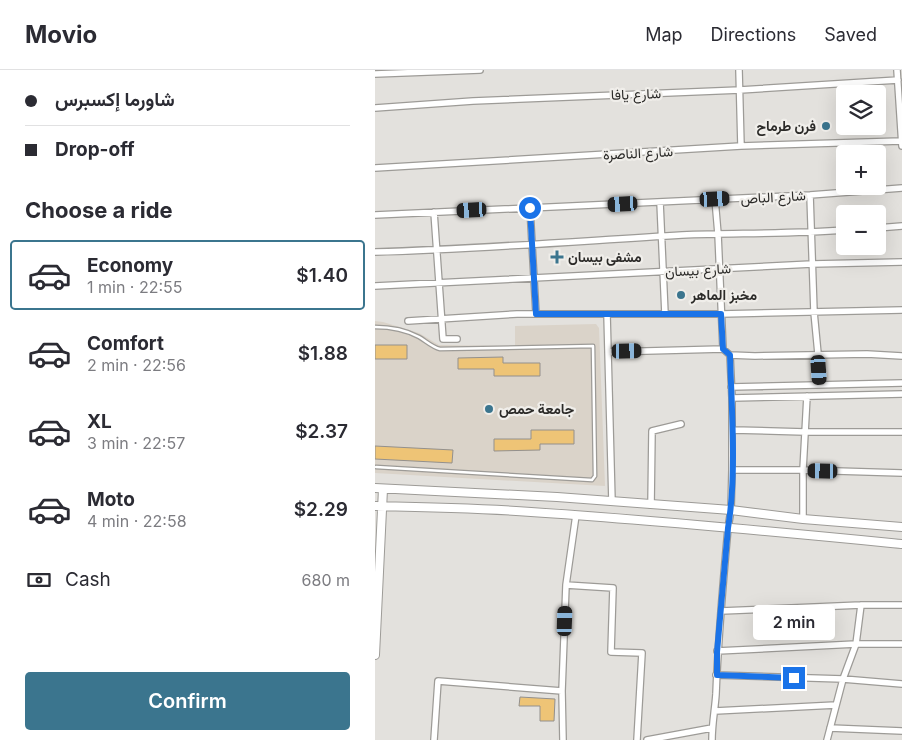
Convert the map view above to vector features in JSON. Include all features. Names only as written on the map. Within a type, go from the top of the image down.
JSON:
[{"type":"main road","points":[[375,655],[379,488],[557,497],[731,510],[902,528]]},
{"type":"main road","points":[[379,506],[576,515],[902,544]]},
{"type":"street","points":[[375,74],[480,70]]},
{"type":"street","points":[[739,70],[741,146]]},
{"type":"street","points":[[897,70],[902,143]]},
{"type":"street","name":"شارع يافا","points":[[375,108],[473,101],[740,90],[898,80]]},
{"type":"street","name":"شارع الناصرة","points":[[375,168],[741,146],[902,143]]},
{"type":"street","name":"شارع الباص","points":[[375,214],[810,195],[902,188]]},
{"type":"street","points":[[810,195],[814,312],[821,385]]},
{"type":"street","points":[[715,199],[723,349]]},
{"type":"street","points":[[660,202],[665,314]]},
{"type":"street","points":[[530,208],[536,314]]},
{"type":"street","points":[[434,212],[443,339],[457,339]]},
{"type":"street","points":[[886,227],[902,226]]},
{"type":"street","points":[[375,252],[661,236],[836,231]]},
{"type":"street","name":"شارع بيسان","points":[[375,286],[812,264],[902,262]]},
{"type":"street","points":[[408,321],[517,314],[721,314],[902,310]]},
{"type":"street","points":[[607,314],[612,502]]},
{"type":"street","points":[[608,352],[723,349],[730,355],[755,356],[867,354],[902,356]]},
{"type":"street","points":[[712,740],[717,652],[731,510],[733,470],[730,355]]},
{"type":"street","points":[[731,387],[902,383]]},
{"type":"street","points":[[732,398],[902,394]]},
{"type":"street","points":[[803,519],[803,470],[807,396]]},
{"type":"street","points":[[651,505],[652,431],[681,424]]},
{"type":"street","points":[[733,430],[902,432]]},
{"type":"street","points":[[733,470],[902,472]]},
{"type":"street","points":[[563,740],[565,585],[576,515]]},
{"type":"street","points":[[565,585],[613,588],[611,652],[642,652],[637,740]]},
{"type":"street","points":[[827,740],[843,679],[856,644],[861,605]]},
{"type":"street","points":[[721,611],[902,605]]},
{"type":"street","points":[[717,652],[856,644],[902,644]]},
{"type":"street","points":[[717,675],[843,679],[902,684]]},
{"type":"street","points":[[434,740],[438,681],[563,691]]},
{"type":"street","points":[[715,711],[836,705]]},
{"type":"street","points":[[647,740],[712,728]]},
{"type":"street","points":[[830,728],[902,731]]},
{"type":"lane","points":[[375,327],[392,328],[409,333],[440,349],[593,346],[595,476],[592,480],[376,467]]},
{"type":"shaded area","name":"جامعة حمص","points":[[375,321],[419,333],[439,345],[515,346],[515,326],[596,324],[599,328],[605,486],[375,473]]},
{"type":"building","points":[[375,345],[407,345],[407,359],[375,359]]},
{"type":"building","points":[[503,357],[503,363],[540,363],[540,376],[494,376],[494,369],[458,369],[458,358]]},
{"type":"building","points":[[531,430],[574,430],[574,444],[540,444],[540,450],[494,451],[494,439],[531,439]]},
{"type":"building","points":[[375,446],[453,450],[452,463],[375,459]]},
{"type":"building","points":[[520,697],[555,699],[554,721],[540,721],[540,706],[519,706]]},
{"type":"place","name":"فرن طرماح","points":[[826,126]]},
{"type":"place","name":"مشفى بيسان","points":[[557,257]]},
{"type":"place","name":"مخبز الماهر","points":[[681,295]]},
{"type":"place","name":"جامعة حمص","points":[[489,409]]},
{"type":"route","points":[[530,208],[536,314],[721,314],[723,349],[730,355],[733,470],[731,510],[717,652],[717,675],[794,678]]}]
